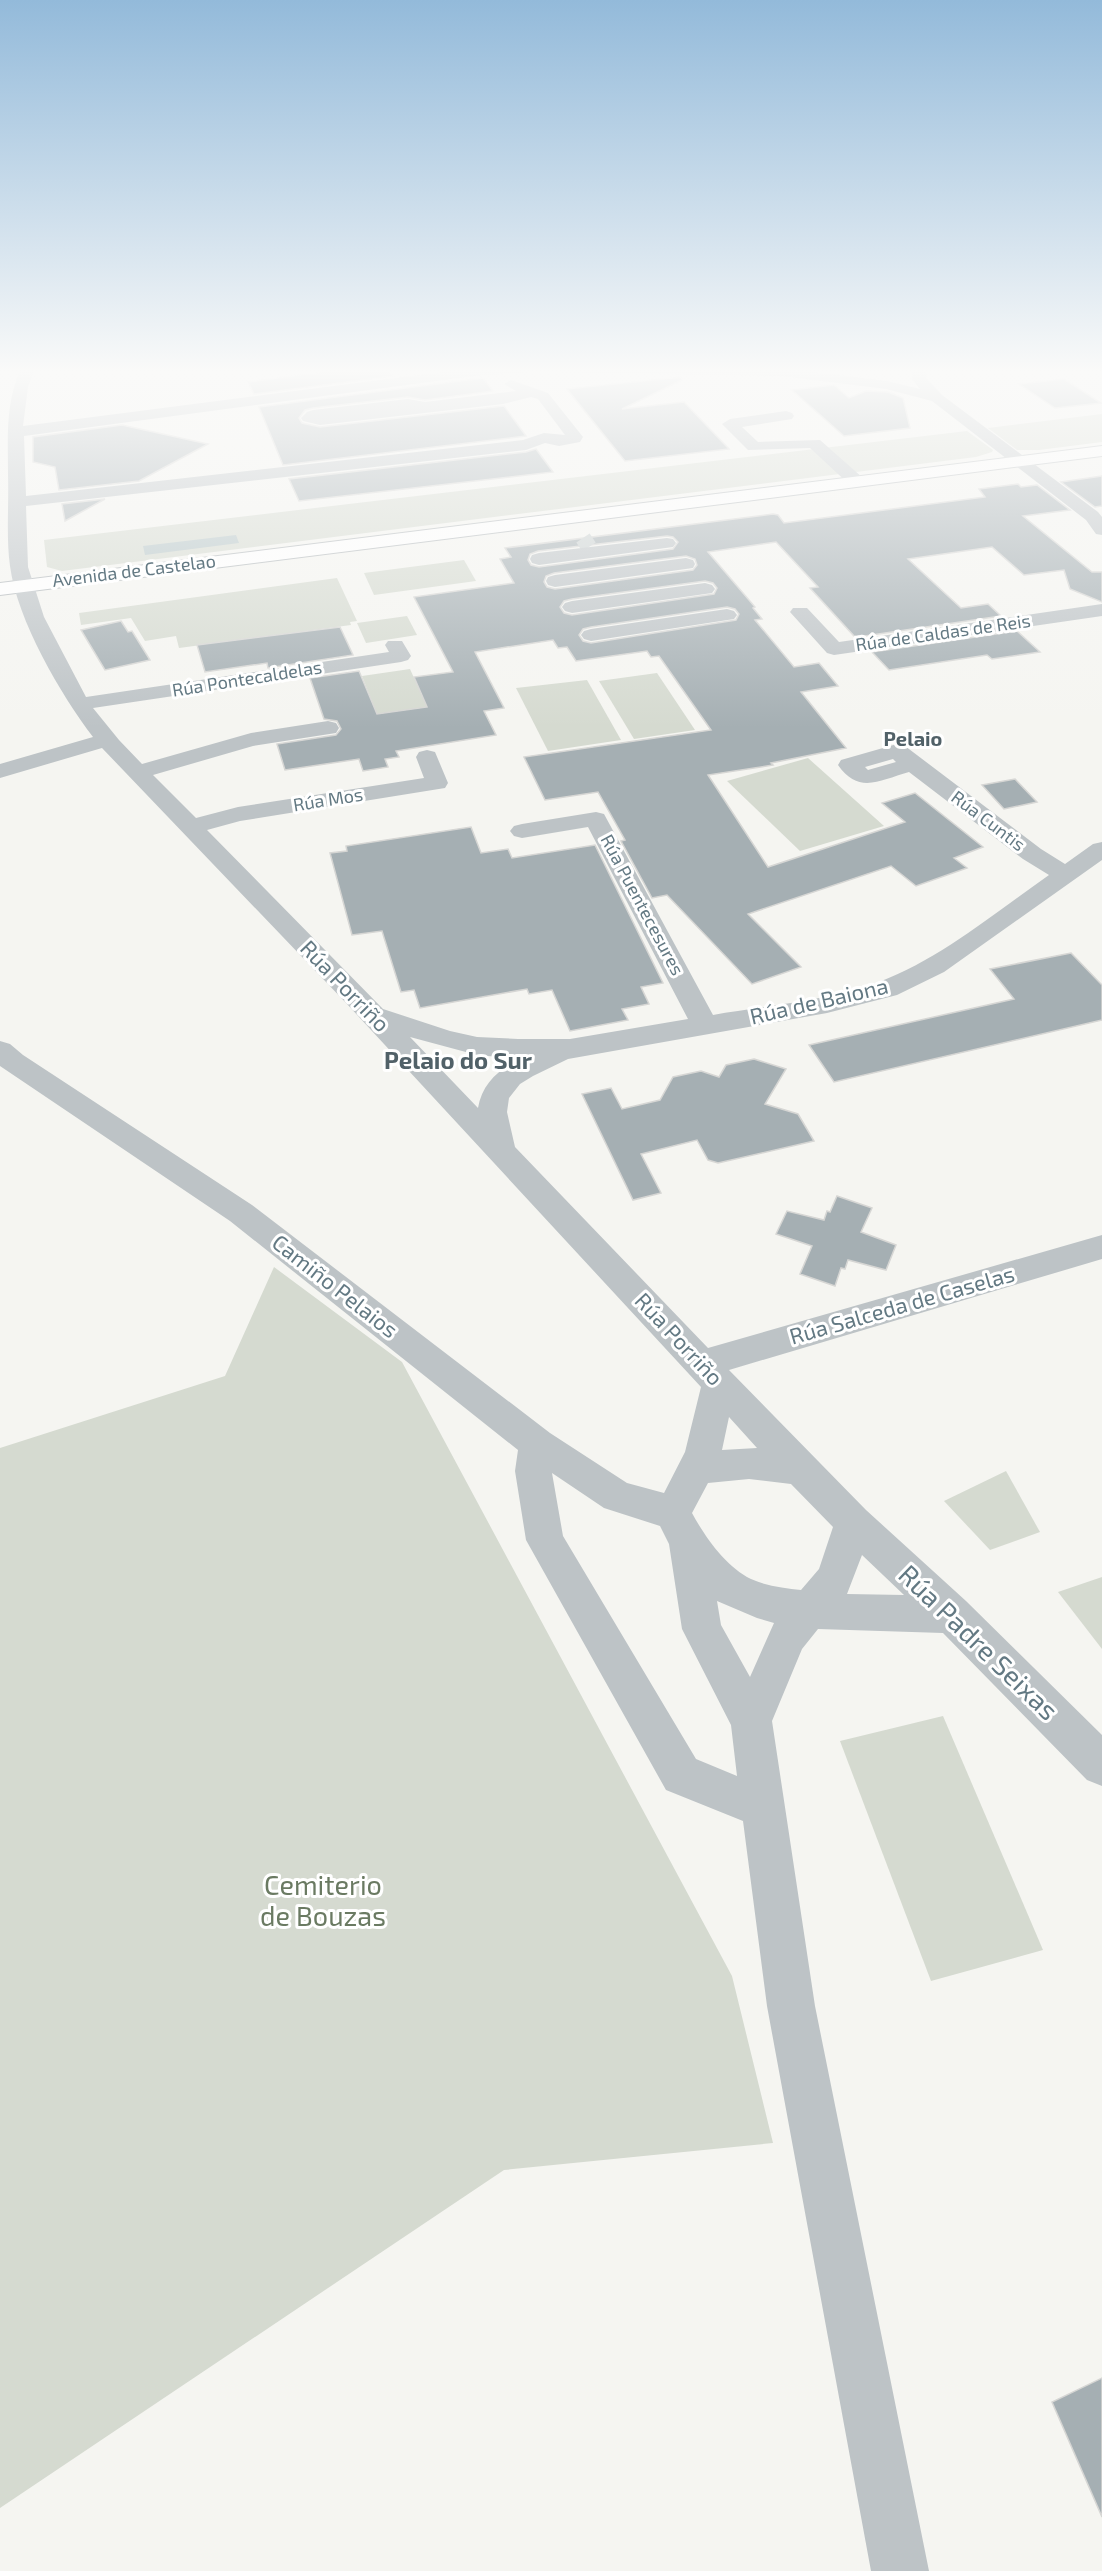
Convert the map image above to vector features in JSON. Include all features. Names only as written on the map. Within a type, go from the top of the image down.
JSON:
[{"type":"main road","name":"Avenida de Castelao","points":[[26,590],[811,488]]},
{"type":"main road","name":"Avenida de Castelao","points":[[26,590],[93,591],[594,540],[897,488]]},
{"type":"main road","points":[[0,589],[26,590]]},
{"type":"main road","points":[[0,597],[26,590]]},
{"type":"street","name":"Rúa Porriño","points":[[17,488],[16,509],[19,567],[31,612],[80,704],[107,740],[374,1016],[800,1468]]},
{"type":"street","points":[[18,502],[143,488]]},
{"type":"street","points":[[1054,488],[1092,516],[1102,530]]},
{"type":"street","points":[[594,540],[657,625]]},
{"type":"street","points":[[539,559],[594,540],[667,543]]},
{"type":"street","points":[[555,581],[686,564]]},
{"type":"street","points":[[573,607],[705,589]]},
{"type":"street","name":"Rúa de Caldas de Reis","points":[[800,612],[834,649],[1102,610]]},
{"type":"street","points":[[591,635],[727,615]]},
{"type":"street","name":"Rúa Pontecaldelas","points":[[80,704],[401,656],[395,645]]},
{"type":"street","points":[[139,772],[251,740],[328,728]]},
{"type":"street","points":[[0,771],[107,740]]},
{"type":"street","name":"Rúa Mos","points":[[192,827],[238,814],[437,783],[427,757]]},
{"type":"street","name":"Rúa Cuntis","points":[[913,764],[1032,854],[1066,875]]},
{"type":"street","name":"Rúa Puentecesures","points":[[522,831],[596,819],[705,1025]]},
{"type":"street","name":"Rúa de Baiona","points":[[374,1016],[445,1039],[477,1046],[570,1049],[827,1004],[887,989],[935,966],[1102,849]]},
{"type":"street","name":"Rúa de Baiona","points":[[502,1153],[492,1128],[491,1112],[495,1093],[511,1075],[524,1066],[570,1049]]},
{"type":"street","name":"Camiño Pelaios","points":[[0,1051],[4,1056],[241,1213],[537,1444],[617,1497],[680,1528]]},
{"type":"street","name":"Rúa Salceda de Caselas","points":[[710,1373],[1102,1247]]},
{"type":"street","points":[[710,1373],[697,1468],[680,1528],[702,1629],[751,1721],[791,2006],[900,2571]]},
{"type":"street","points":[[537,1444],[533,1471],[545,1540],[681,1775],[764,1808]]},
{"type":"street","points":[[697,1468],[749,1463],[800,1468],[852,1522],[835,1579],[788,1636],[751,1721]]},
{"type":"street","name":"Rúa Padre Seixas","points":[[852,1522],[952,1614],[1102,1765]]},
{"type":"street","points":[[680,1528],[734,1591],[765,1603],[811,1610],[952,1614]]},
{"type":"green space","points":[[484,488],[728,488],[62,571],[47,567],[44,540]]},
{"type":"green space","points":[[464,560],[476,581],[374,595],[364,573]]},
{"type":"green space","points":[[337,578],[357,621],[350,622],[351,625],[179,648],[176,636],[145,641],[131,618],[81,625],[79,613]]},
{"type":"green space","points":[[407,616],[417,635],[366,643],[357,623]]},
{"type":"green space","points":[[410,669],[427,707],[377,714],[362,676]]},
{"type":"green space","points":[[657,673],[695,730],[634,739],[599,681]]},
{"type":"green space","points":[[587,680],[621,740],[548,751],[516,688]]},
{"type":"green space","points":[[808,758],[884,826],[800,851],[727,781]]},
{"type":"green space","name":"Cemiterio de Bouzas","points":[[274,1267],[402,1362],[732,1976],[773,2143],[504,2170],[0,2508],[0,1448],[225,1376]]},
{"type":"green space","points":[[1006,1471],[1040,1532],[990,1550],[944,1501]]},
{"type":"green space","points":[[1102,1577],[1102,1649],[1058,1592]]},
{"type":"green space","points":[[943,1716],[1043,1950],[931,1981],[840,1741]]},
{"type":"shaded area","points":[[236,535],[239,543],[145,555],[143,546]]},
{"type":"building","points":[[293,488],[413,488],[299,501]]},
{"type":"building","points":[[1041,488],[1070,510],[1023,516],[1092,572],[1102,572],[1102,602],[1070,589],[1064,570],[1024,575],[992,547],[908,559],[961,608],[988,604],[1001,616],[858,637],[854,636],[810,588],[818,587],[776,542],[708,552],[755,607],[753,608],[762,619],[755,620],[794,667],[819,663],[838,686],[801,692],[846,748],[771,763],[773,765],[708,775],[768,867],[905,822],[882,803],[915,793],[983,847],[954,858],[967,868],[916,886],[891,866],[748,914],[801,967],[752,984],[667,895],[652,898],[621,841],[625,840],[598,792],[545,800],[524,757],[711,730],[659,656],[651,657],[647,651],[576,661],[567,647],[558,648],[553,640],[475,652],[504,708],[484,711],[496,735],[396,751],[399,757],[385,759],[388,767],[363,771],[359,759],[285,770],[277,744],[336,735],[341,729],[337,721],[324,719],[310,678],[359,671],[377,714],[427,707],[414,677],[453,672],[414,597],[514,583],[500,559],[511,557],[505,548],[773,514],[778,515],[784,523],[985,497],[979,489]],"holes":[[[673,537],[678,542],[673,549],[539,567],[531,565],[528,560],[530,554],[538,551]],[[686,556],[695,559],[697,565],[693,570],[555,589],[547,587],[544,582],[546,576],[554,573]],[[705,581],[713,583],[717,588],[714,594],[572,615],[564,613],[560,607],[564,601],[572,599]],[[727,607],[735,609],[739,614],[736,620],[591,643],[583,641],[579,635],[583,629],[591,627]]]},
{"type":"building","points":[[1069,488],[1102,488],[1102,506],[1095,507]]},
{"type":"building","points":[[105,499],[65,521],[62,504]]},
{"type":"building","points":[[121,621],[128,632],[132,631],[150,660],[105,670],[81,630]]},
{"type":"building","points":[[340,627],[353,655],[268,668],[267,663],[205,672],[197,645]]},
{"type":"building","points":[[1017,631],[1040,652],[992,659],[987,655],[889,670],[872,652]]},
{"type":"building","points":[[1015,779],[1037,802],[1004,809],[982,785]]},
{"type":"building","points":[[471,827],[481,853],[508,849],[512,858],[595,845],[663,983],[641,987],[649,1004],[622,1009],[628,1020],[570,1031],[552,990],[529,994],[527,989],[420,1008],[414,990],[401,992],[382,931],[352,935],[330,853],[347,851],[346,846]]},
{"type":"building","points":[[1071,953],[1102,985],[1102,1020],[834,1082],[809,1045],[1014,999],[990,969]]},
{"type":"building","points":[[754,1059],[786,1069],[765,1104],[798,1114],[814,1141],[718,1163],[708,1160],[697,1140],[641,1154],[661,1193],[633,1200],[582,1094],[611,1088],[622,1109],[660,1100],[673,1077],[701,1071],[719,1077],[726,1065]]},
{"type":"building","points":[[837,1196],[872,1208],[861,1232],[896,1245],[886,1270],[848,1260],[845,1269],[841,1268],[835,1286],[800,1274],[812,1246],[776,1234],[787,1211],[824,1220]]},
{"type":"building","points":[[1102,2378],[1102,2517],[1052,2402]]},
{"type":"tunnel","points":[[583,538],[589,547]]},
{"type":"district","name":"Pelaio","points":[[913,739]]},
{"type":"district","name":"Pelaio do Sur","points":[[458,1061]]}]
